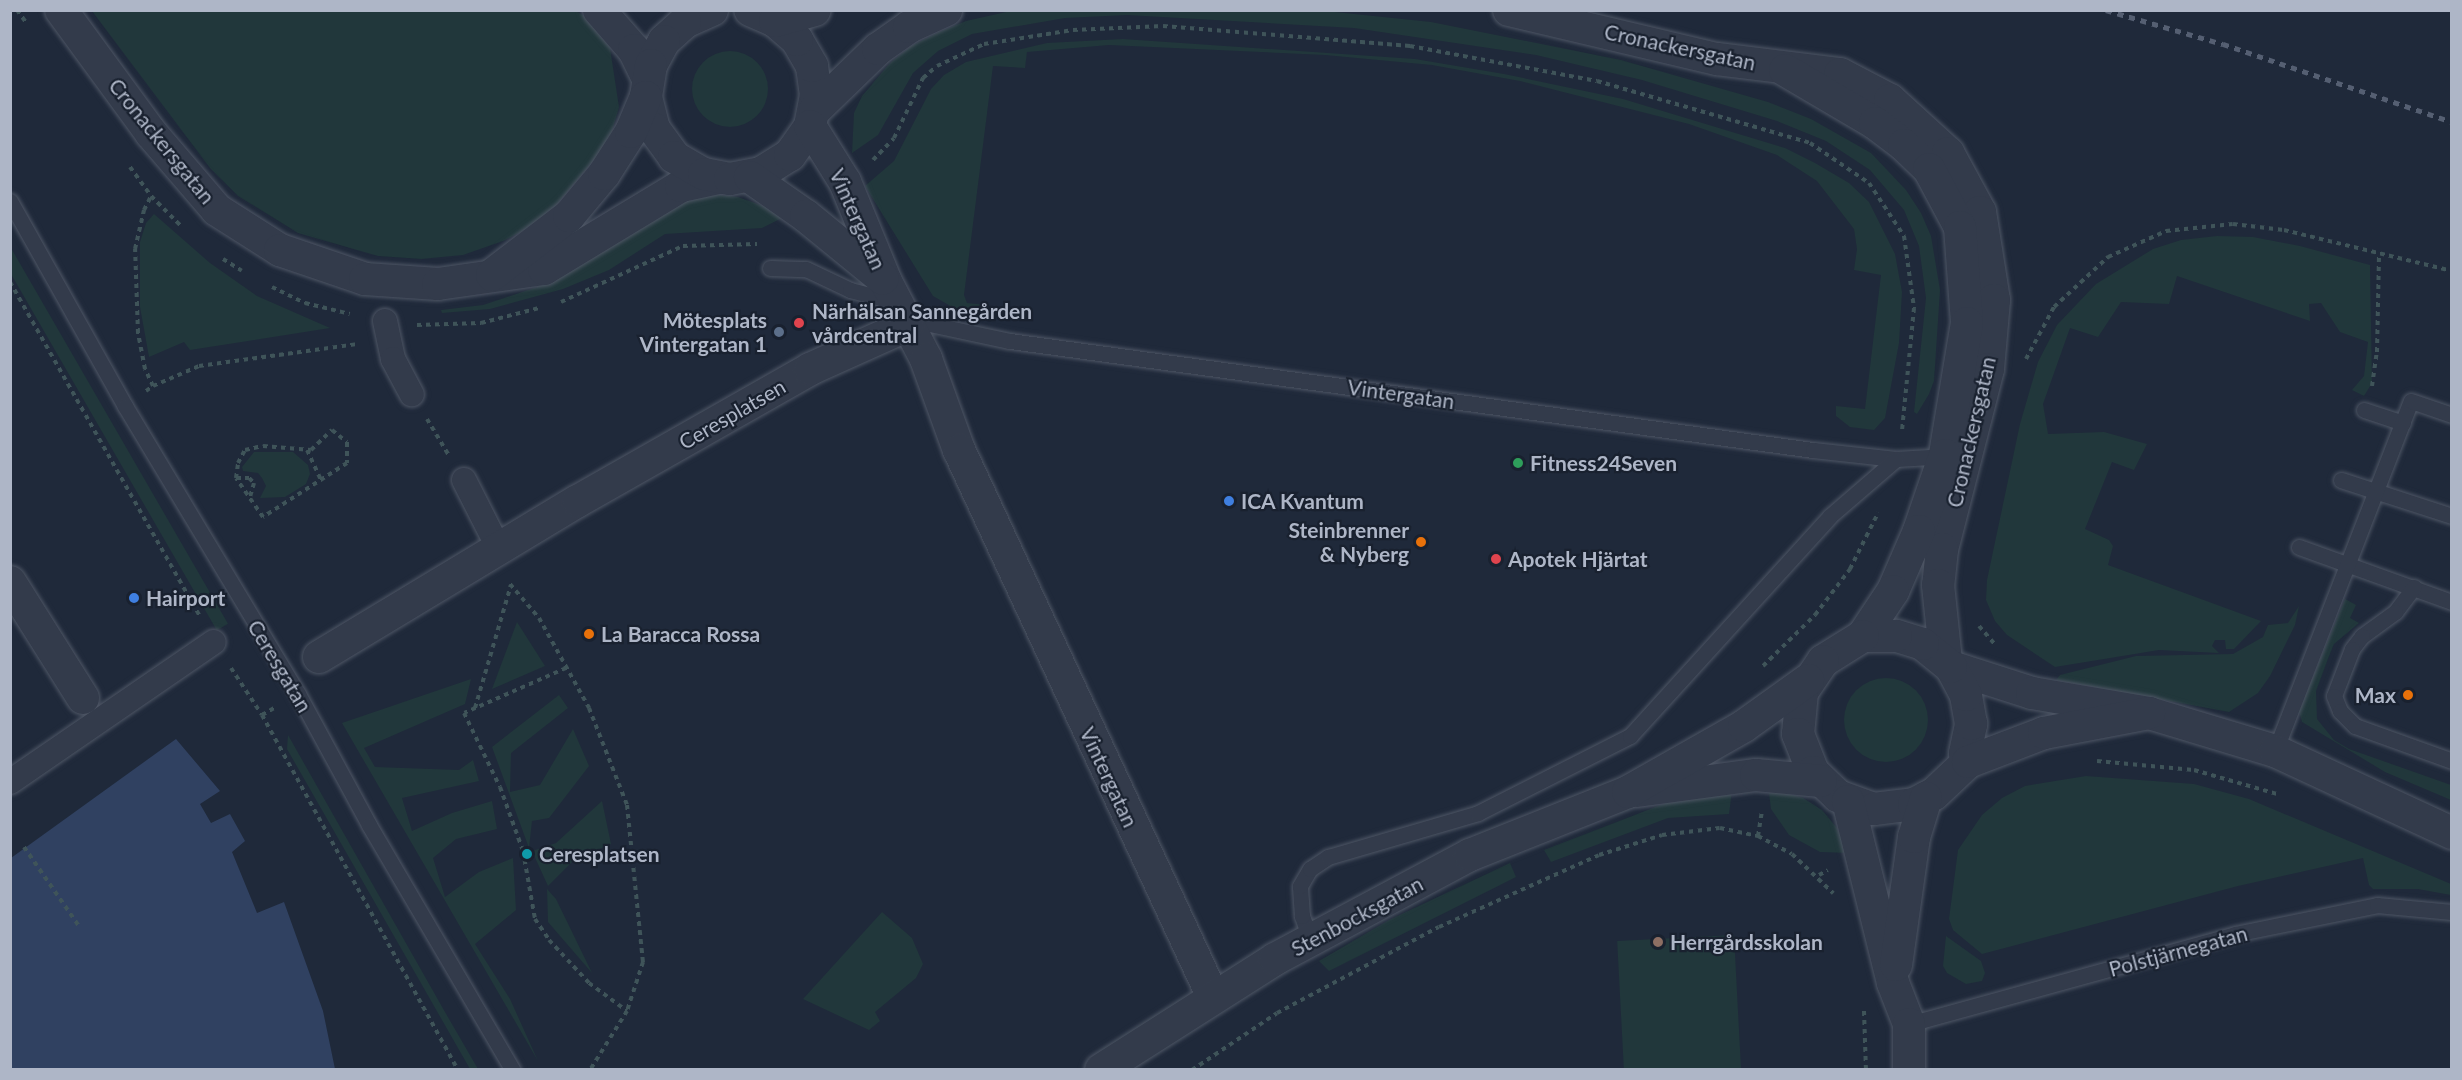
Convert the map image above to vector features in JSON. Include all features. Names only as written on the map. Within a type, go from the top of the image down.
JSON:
[{"type":"street","name":"Cronackersgatan","points":[[61,10],[190,182],[216,210],[280,250],[365,279],[438,284],[544,269],[681,186],[771,168],[790,155],[812,118],[878,49],[909,27],[946,10]]},
{"type":"street","points":[[599,10],[634,50],[647,88],[654,129],[674,157],[704,174],[735,177]]},
{"type":"street","name":"Cronackersgatan","points":[[492,275],[569,216],[604,174],[631,132],[664,41],[685,22],[712,10]]},
{"type":"street","points":[[762,16],[815,10]]},
{"type":"street","name":"Cronackersgatan","points":[[1509,10],[1717,59],[1780,67],[1875,123],[1904,145],[1929,169],[1960,227],[1967,323],[1955,461],[1938,585],[1949,664]]},
{"type":"street","points":[[762,16],[797,40],[812,66],[812,118]]},
{"type":"street","name":"Vintergatan","points":[[812,118],[845,182],[897,303],[926,360],[959,450],[1213,997]]},
{"type":"street","name":"Vintergatan","points":[[735,177],[806,216],[897,303]]},
{"type":"street","name":"Ceresplatsen","points":[[319,657],[494,554],[578,501],[810,369],[897,303]]},
{"type":"street","points":[[387,330],[393,359],[412,394]]},
{"type":"street","name":"Cronackersgatan","points":[[1863,636],[1893,591],[1919,531],[1955,461]]},
{"type":"street","points":[[464,480],[494,554]]},
{"type":"street","points":[[10,582],[90,710]]},
{"type":"street","points":[[2148,713],[2044,733],[1968,762],[1926,798],[1888,809],[1848,801],[1821,781],[1806,760],[1798,734],[1799,706],[1808,680],[1832,652],[1863,636],[1910,639],[1949,664],[2032,693],[2148,713],[2275,751],[2451,833]]},
{"type":"street","points":[[10,782],[90,710],[214,642]]},
{"type":"street","points":[[1949,664],[1970,710],[1965,753],[1968,762]]},
{"type":"street","name":"Stenbocksgatan","points":[[1101,1070],[1213,997],[1470,855],[1628,792],[1744,726],[1808,680]]},
{"type":"street","name":"Stenbocksgatan","points":[[1628,792],[1756,775],[1821,781]]},
{"type":"street","points":[[1893,983],[1914,837],[1926,798]]},
{"type":"street","points":[[1848,801],[1893,983],[1909,1024],[1909,1070]]},
{"type":"lane","name":"Ceresgatan","points":[[10,201],[125,406],[298,694],[369,825],[513,1070]]},
{"type":"lane","points":[[770,268],[806,269],[850,290],[897,303]]},
{"type":"lane","name":"Vintergatan","points":[[897,303],[925,323],[1021,342],[1896,459],[1955,461]]},
{"type":"lane","points":[[2275,751],[2411,401],[2451,415]]},
{"type":"lane","points":[[2366,410],[2403,423]]},
{"type":"lane","points":[[1311,942],[1302,916],[1300,886],[1310,869],[1328,857],[1478,813],[1630,735],[1830,516],[1896,459]]},
{"type":"lane","points":[[2342,480],[2451,516]]},
{"type":"lane","points":[[2300,547],[2348,562],[2451,602]]},
{"type":"lane","points":[[2414,587],[2395,612],[2362,636],[2352,649],[2334,696],[2340,711],[2355,726],[2451,761]]},
{"type":"lane","name":"Polstjärnegatan","points":[[1909,1024],[2235,934],[2377,905],[2451,912]]},
{"type":"path","points":[[845,182],[894,138],[923,78],[937,66],[984,44],[1028,35],[1163,26],[1410,45],[1597,81],[1810,143],[1869,183],[1904,236],[1914,308],[1896,459],[1887,493],[1850,569],[1815,615],[1758,671]]},
{"type":"path","points":[[151,196],[144,210],[135,249],[138,333],[145,369],[153,386]]},
{"type":"path","points":[[2023,371],[2054,308],[2108,257],[2166,231],[2233,225],[2284,230],[2451,271]]},
{"type":"path","points":[[2366,410],[2378,352],[2379,253]]},
{"type":"path","points":[[10,282],[214,642],[262,715],[458,1070]]},
{"type":"path","points":[[125,406],[153,386],[199,366],[387,330]]},
{"type":"path","points":[[412,394],[464,480]]},
{"type":"path","points":[[332,430],[347,442],[347,463],[263,517],[249,500],[236,478],[238,463],[249,448],[307,450],[311,450],[332,430]]},
{"type":"path","points":[[307,450],[321,480]]},
{"type":"path","points":[[236,478],[249,478],[254,483],[249,500]]},
{"type":"path","points":[[494,554],[511,585],[539,618],[589,708],[627,805],[643,962],[627,1011],[590,1070]]},
{"type":"path","points":[[475,708],[511,585]]},
{"type":"path","points":[[1975,618],[1998,647]]},
{"type":"path","points":[[566,668],[464,713],[500,787],[523,851],[535,919],[549,940],[589,983],[627,1011]]},
{"type":"path","points":[[2092,762],[2194,770],[2284,796]]},
{"type":"path","points":[[1756,775],[1763,818],[1758,836]]},
{"type":"path","points":[[1192,1070],[1277,1013],[1419,938],[1599,855],[1684,830],[1720,828],[1758,836],[1792,854],[1818,875],[1838,898]]},
{"type":"path","points":[[24,847],[79,926]]},
{"type":"path","points":[[1818,875],[1845,860],[1864,859]]},
{"type":"path","points":[[1864,1003],[1866,1070]]},
{"type":"green space","points":[[1015,10],[1316,10],[1431,22],[1621,60],[1768,102],[1811,119],[1871,153],[1906,190],[1921,213],[1931,236],[1940,290],[1934,381],[1929,394],[1917,414],[1914,412],[1926,298],[1919,246],[1904,210],[1870,170],[1826,141],[1777,121],[1642,80],[1536,55],[1354,28],[1127,15],[1065,18],[972,34],[938,51],[913,73],[878,135],[852,153],[854,113],[862,96],[890,63],[911,46],[939,32],[966,21]]},
{"type":"green space","points":[[92,11],[576,11],[592,21],[610,48],[619,107],[609,142],[544,220],[503,241],[463,255],[421,259],[378,256],[298,233],[238,196],[210,168]]},
{"type":"green space","points":[[1123,39],[1415,59],[1504,74],[1623,99],[1785,148],[1849,183],[1869,202],[1895,254],[1902,292],[1899,343],[1885,418],[1874,430],[1850,427],[1836,416],[1836,406],[1865,409],[1881,275],[1854,270],[1857,249],[1854,229],[1817,181],[1777,155],[1689,124],[1520,81],[1432,65],[1325,55],[1109,45],[1027,52],[1025,68],[993,66],[964,295],[967,303],[987,305],[985,309],[954,308],[933,296],[865,186],[894,161],[931,89],[944,75],[966,62],[1047,43]]},
{"type":"green space","points":[[723,51],[737,51],[751,57],[762,68],[768,82],[765,104],[757,116],[737,127],[723,127],[709,121],[698,110],[692,96],[692,82],[698,68],[709,57]]},
{"type":"green space","points":[[713,194],[738,197],[788,215],[762,228],[665,234],[609,270],[563,289],[490,309],[442,313],[441,310],[483,305],[537,287],[676,203]]},
{"type":"green space","points":[[154,214],[210,263],[257,296],[330,328],[190,350],[184,342],[149,357],[140,307],[140,242],[146,223]]},
{"type":"green space","points":[[2217,236],[2253,237],[2300,246],[2370,265],[2372,383],[2364,396],[2352,390],[2364,376],[2368,342],[2340,332],[2321,303],[2309,304],[2310,321],[2177,276],[2169,304],[2121,302],[2098,337],[2070,328],[2043,404],[2048,434],[2104,432],[2147,444],[2134,470],[2112,462],[2085,529],[2109,540],[2113,546],[2108,565],[2261,621],[2234,649],[2226,649],[2225,640],[2215,640],[2212,646],[2219,653],[2159,650],[2055,667],[2007,635],[1995,621],[1986,600],[1987,580],[2020,424],[2038,362],[2057,325],[2096,284],[2153,249],[2181,240]]},
{"type":"green space","points":[[11,248],[228,624],[217,630],[10,272]]},
{"type":"green space","points":[[254,452],[293,452],[308,465],[310,474],[306,484],[285,497],[260,498],[266,486],[262,478],[258,473],[243,471],[242,467]]},
{"type":"green space","points":[[2345,599],[2356,605],[2350,618],[2359,623],[2334,644],[2316,691],[2317,719],[2334,740],[2349,749],[2451,785],[2451,800],[2385,772],[2302,722],[2299,711]]},
{"type":"green space","points":[[2299,606],[2295,625],[2270,676],[2258,693],[2229,712],[2056,680],[2060,675],[2136,656],[2233,654],[2263,637],[2268,625],[2288,623]]},
{"type":"green space","points":[[517,622],[545,666],[492,689]]},
{"type":"green space","points":[[1886,678],[1902,681],[1916,690],[1925,704],[1928,720],[1925,736],[1916,750],[1902,759],[1886,762],[1870,759],[1856,750],[1847,736],[1844,720],[1847,704],[1856,690],[1870,681]]},
{"type":"green space","points":[[471,679],[465,704],[364,748],[375,767],[459,770],[473,760],[479,781],[402,798],[412,831],[452,813],[492,801],[497,829],[456,839],[433,858],[445,897],[479,872],[513,858],[516,910],[475,944],[510,999],[538,1061],[342,723]]},
{"type":"green space","points":[[559,695],[568,708],[511,753],[510,792],[540,785],[573,729],[589,766],[549,818],[532,821],[529,848],[492,747]]},
{"type":"green space","points":[[288,735],[478,1069],[470,1069],[287,749]]},
{"type":"green space","points":[[2086,776],[2194,784],[2249,799],[2451,884],[2451,895],[2418,889],[2373,889],[2369,885],[2363,858],[2238,886],[1982,954],[1953,930],[1949,919],[1958,850],[1982,815],[2002,798],[2025,786]]},
{"type":"green space","points":[[1732,791],[1729,814],[1668,818],[1551,862],[1544,850],[1671,801]]},
{"type":"green space","points":[[1783,792],[1803,798],[1822,810],[1837,828],[1849,853],[1820,852],[1789,835],[1771,809],[1769,793]]},
{"type":"green space","points":[[602,801],[611,844],[574,860],[548,886],[532,851],[556,843]]},
{"type":"green space","points":[[1510,863],[1516,877],[1329,971],[1319,961],[1389,920]]},
{"type":"green space","points":[[547,889],[556,899],[592,973],[548,922]]},
{"type":"green space","points":[[882,912],[912,938],[923,964],[916,978],[875,1012],[880,1021],[869,1030],[803,999]]},
{"type":"green space","points":[[1734,935],[1741,1069],[1624,1070],[1617,941]]},
{"type":"green space","points":[[1946,936],[1981,961],[1985,973],[1982,981],[1966,984],[1947,973],[1943,966]]},
{"type":"water","points":[[176,739],[220,791],[200,804],[211,823],[230,814],[245,841],[232,852],[257,913],[284,902],[323,1011],[335,1069],[11,1069],[11,858]]},
{"type":"railway","points":[[2106,10],[2223,44],[2452,122]]},
{"type":"place","name":"Närhälsan Sannegården vårdcentral","points":[[799,323]]},
{"type":"place","name":"Mötesplats Vintergatan 1","points":[[779,332]]},
{"type":"place","name":"Fitness24Seven","points":[[1518,463]]},
{"type":"place","name":"ICA Kvantum","points":[[1229,501]]},
{"type":"place","name":"Steinbrenner & Nyberg","points":[[1421,542]]},
{"type":"place","name":"Apotek Hjärtat","points":[[1496,559]]},
{"type":"place","name":"Hairport","points":[[134,598]]},
{"type":"place","name":"La Baracca Rossa","points":[[589,634]]},
{"type":"place","name":"Max","points":[[2408,695]]},
{"type":"place","name":"Ceresplatsen","points":[[527,854]]},
{"type":"place","name":"Herrgårdsskolan","points":[[1658,942]]}]
